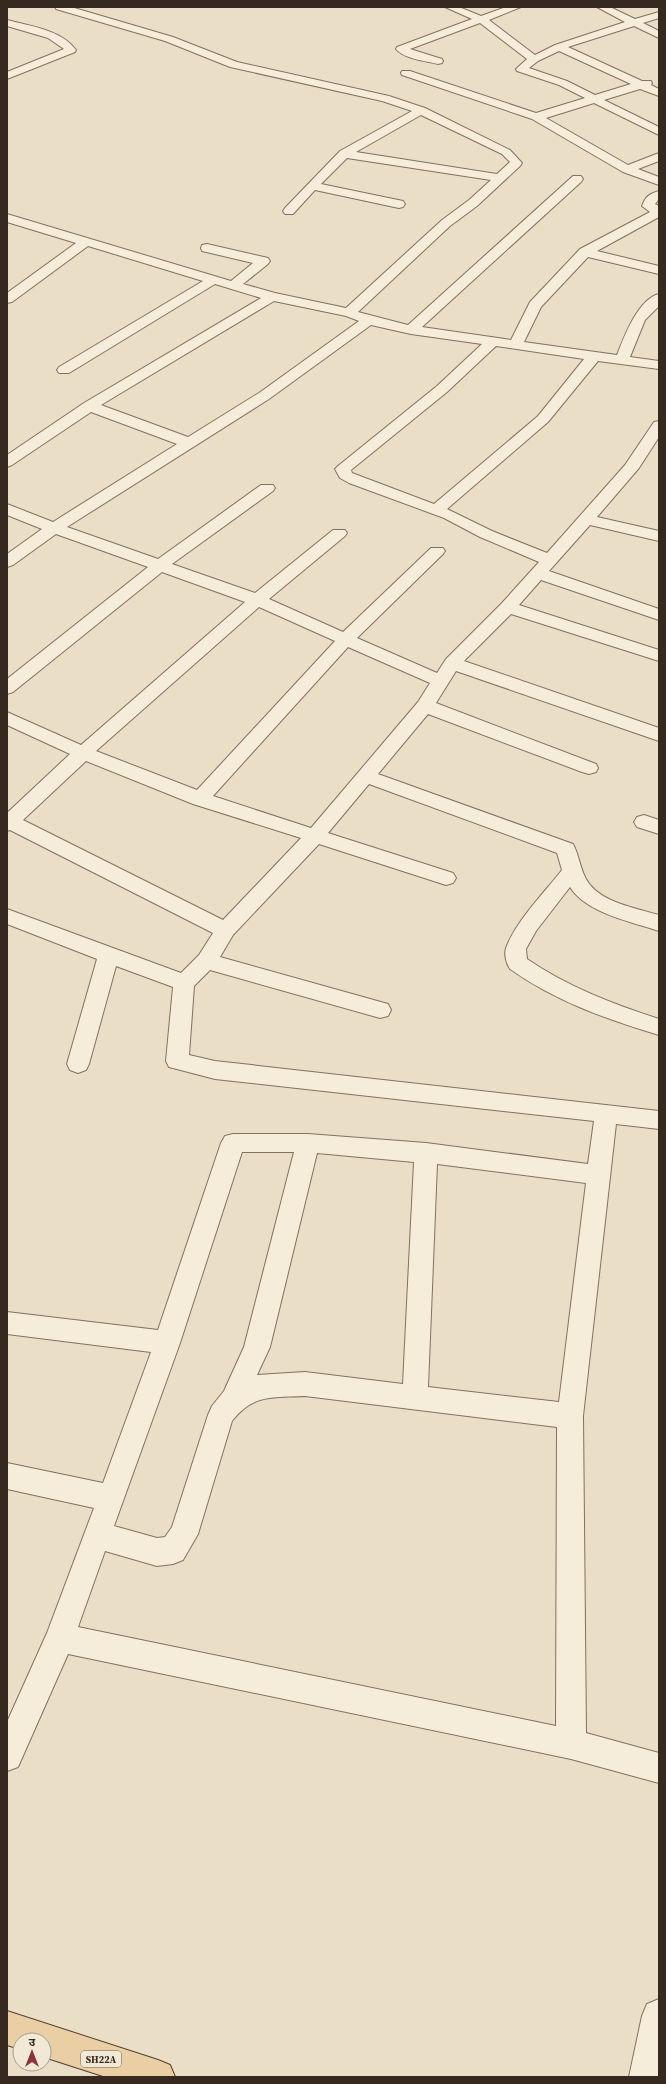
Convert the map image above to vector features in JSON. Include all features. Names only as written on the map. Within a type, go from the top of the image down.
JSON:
[{"type":"main road","name":"SH22A","points":[[7,2028],[19,2032]]},
{"type":"main road","name":"SH22A","points":[[52,2043],[158,2077]]},
{"type":"street","points":[[60,7],[169,39],[234,65],[385,98],[420,110],[506,152],[514,159],[516,163],[474,203],[446,223],[349,313]]},
{"type":"street","points":[[450,7],[481,19],[534,59]]},
{"type":"street","points":[[438,61],[408,53],[401,49],[516,7]]},
{"type":"street","points":[[602,7],[659,35]]},
{"type":"street","points":[[659,15],[559,47],[534,59],[521,69],[563,83],[659,132]]},
{"type":"street","points":[[7,23],[59,39],[68,45],[71,50],[7,76]]},
{"type":"street","points":[[559,47],[659,93]]},
{"type":"street","points":[[7,66],[19,71]]},
{"type":"street","points":[[406,73],[536,117],[627,169],[659,181]]},
{"type":"street","points":[[536,117],[659,80]]},
{"type":"street","points":[[289,211],[344,154],[420,110]]},
{"type":"street","points":[[344,154],[500,178]]},
{"type":"street","points":[[627,169],[659,157]]},
{"type":"street","points":[[411,330],[577,179]]},
{"type":"street","points":[[312,186],[399,204]]},
{"type":"street","points":[[659,195],[651,198],[648,206],[659,212]]},
{"type":"street","points":[[515,345],[535,305],[585,252],[659,212]]},
{"type":"street","points":[[7,218],[272,297],[349,313],[369,320],[411,330],[592,357],[622,359],[659,365]]},
{"type":"street","points":[[7,299],[87,241]]},
{"type":"street","points":[[207,248],[263,261],[234,285]]},
{"type":"street","points":[[585,252],[659,270]]},
{"type":"street","points":[[64,370],[215,279]]},
{"type":"street","points":[[7,462],[89,406],[272,297]]},
{"type":"street","points":[[622,359],[639,319],[659,298]]},
{"type":"street","points":[[7,562],[54,528],[264,396],[369,320]]},
{"type":"street","points":[[492,342],[442,389],[343,469],[345,475],[354,480],[436,510],[549,560]]},
{"type":"street","points":[[436,510],[543,419],[592,357]]},
{"type":"street","points":[[89,406],[189,443]]},
{"type":"street","points":[[659,425],[631,468],[508,607],[452,663],[425,706],[315,836],[226,930],[206,961],[184,983],[177,1061],[215,1070],[606,1112],[659,1120]]},
{"type":"street","points":[[7,688],[159,566],[267,488]]},
{"type":"street","points":[[7,509],[54,528],[258,600],[440,681]]},
{"type":"street","points":[[586,519],[659,536]]},
{"type":"street","points":[[226,930],[8,822],[83,753],[258,600],[339,533]]},
{"type":"street","points":[[200,800],[346,640],[437,551]]},
{"type":"street","points":[[538,573],[659,615]]},
{"type":"street","points":[[508,607],[659,656]]},
{"type":"street","points":[[452,663],[659,735]]},
{"type":"street","points":[[425,706],[589,768]]},
{"type":"street","points":[[7,718],[83,753],[200,800],[446,878]]},
{"type":"street","points":[[366,776],[566,849],[572,871],[578,884],[589,897],[659,923]]},
{"type":"street","points":[[572,871],[529,926],[516,949],[517,963],[532,975],[601,1009],[659,1027]]},
{"type":"street","points":[[7,916],[184,983]]},
{"type":"street","points":[[78,1064],[109,954]]},
{"type":"street","points":[[206,961],[380,1010]]},
{"type":"street","points":[[571,1744],[570,1416],[606,1112]]},
{"type":"street","points":[[7,1756],[60,1638],[168,1343],[233,1143],[308,1144],[426,1152],[598,1175]]},
{"type":"street","points":[[97,1535],[157,1552],[173,1550],[184,1534],[221,1415],[233,1400],[257,1347],[308,1144]]},
{"type":"street","points":[[415,1397],[426,1152]]},
{"type":"street","points":[[7,1322],[168,1343]]},
{"type":"street","points":[[233,1400],[258,1387],[305,1384],[570,1416]]},
{"type":"street","points":[[7,1476],[110,1498]]},
{"type":"street","points":[[60,1638],[571,1744],[659,1768]]},
{"type":"street","points":[[646,2077],[659,2016]]}]
